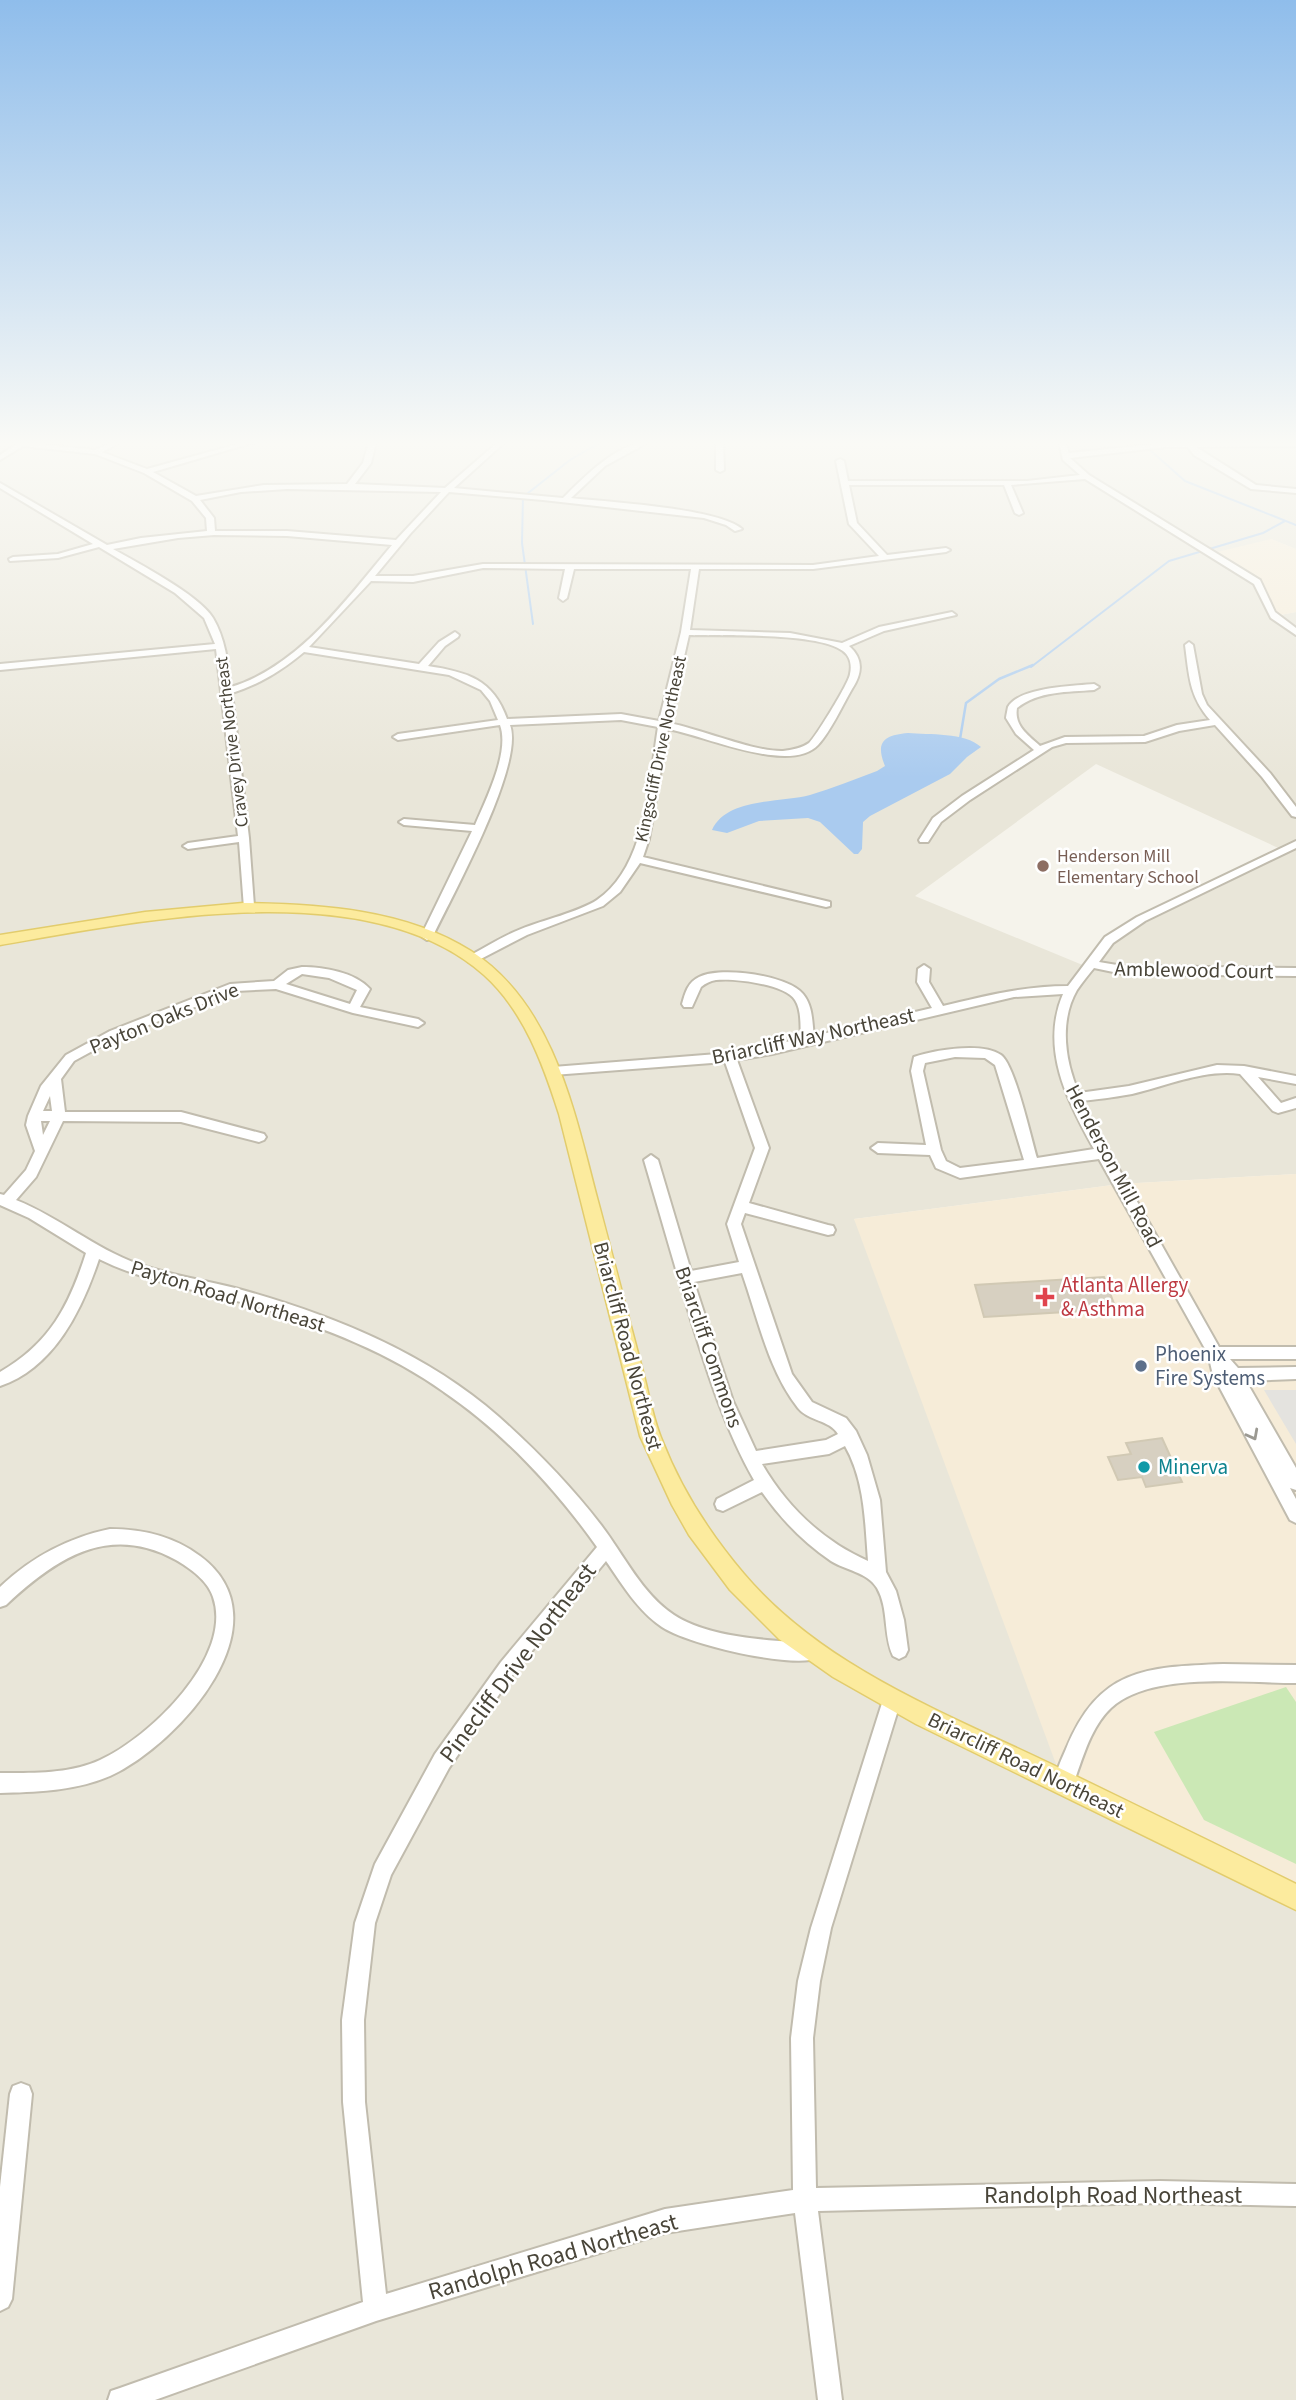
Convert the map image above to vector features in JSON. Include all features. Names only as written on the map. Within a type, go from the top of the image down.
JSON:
[{"type":"main road","name":"Briarcliff Road Northeast","points":[[0,940],[183,910],[248,906],[342,913],[427,936],[473,959],[513,1001],[540,1043],[553,1070],[567,1114],[650,1436],[667,1478],[695,1527],[757,1604],[813,1652],[892,1700],[1296,1897]]},
{"type":"street","points":[[13,559],[67,554]]},
{"type":"street","name":"Cravey Drive Northeast","points":[[116,554],[178,591],[208,617],[220,646],[228,691],[244,838],[248,906]]},
{"type":"street","points":[[228,691],[252,686],[269,677],[303,649],[387,554]]},
{"type":"street","points":[[881,554],[885,558]]},
{"type":"street","points":[[368,578],[413,579],[483,566],[813,567],[916,554]]},
{"type":"street","points":[[1213,554],[1248,575],[1262,588],[1274,617],[1296,632]]},
{"type":"street","points":[[563,598],[570,567]]},
{"type":"street","name":"Kingscliff Drive Northeast","points":[[473,959],[523,932],[599,904],[616,890],[637,859],[644,839],[663,727],[685,632],[695,567]]},
{"type":"street","points":[[685,632],[797,638],[842,646],[882,629],[952,615]]},
{"type":"street","points":[[421,667],[442,644],[455,635]]},
{"type":"street","points":[[1189,645],[1197,694],[1215,722],[1266,775],[1296,814]]},
{"type":"street","points":[[0,667],[220,646]]},
{"type":"street","points":[[398,737],[504,722],[597,716],[641,720],[663,727],[714,736],[773,753],[809,748],[854,679],[857,667],[855,659],[842,646]]},
{"type":"street","points":[[303,649],[451,672],[473,680],[492,694],[509,736],[500,778],[427,936]]},
{"type":"street","points":[[1040,751],[1026,740],[1012,722],[1011,712],[1016,703],[1024,696],[1035,693],[1094,687]]},
{"type":"street","points":[[924,840],[937,820],[966,798],[1040,751],[1065,740],[1145,738],[1177,728],[1215,722]]},
{"type":"street","points":[[404,822],[478,828]]},
{"type":"street","points":[[188,846],[244,838]]},
{"type":"street","name":"Henderson Mill Road","points":[[1296,844],[1141,919],[1109,940],[1071,990],[1062,1011],[1059,1039],[1067,1081],[1103,1153],[1214,1353],[1296,1483]]},
{"type":"street","points":[[637,859],[826,904]]},
{"type":"street","name":"Amblewood Court","points":[[1092,964],[1123,970],[1296,972]]},
{"type":"street","points":[[276,985],[295,972],[308,969],[357,982],[364,989],[353,1009]]},
{"type":"street","points":[[924,969],[923,982],[939,1009]]},
{"type":"street","points":[[688,1003],[690,992],[695,986],[713,976],[728,975],[797,990],[803,1001],[808,1041]]},
{"type":"street","name":"Payton Oaks Drive","points":[[35,1116],[46,1089],[70,1058],[114,1034],[234,987],[276,985],[353,1009],[418,1023]]},
{"type":"street","name":"Briarcliff Way Northeast","points":[[553,1070],[730,1057],[1014,993],[1071,990]]},
{"type":"street","points":[[1031,1162],[1006,1073],[992,1051],[936,1055],[919,1060],[917,1071],[934,1150],[941,1164],[960,1173],[1103,1153]]},
{"type":"street","points":[[730,1057],[762,1148],[734,1224],[786,1376],[806,1407],[847,1425],[864,1468],[872,1500],[877,1574],[886,1584],[895,1609],[899,1650]]},
{"type":"street","points":[[1074,1098],[1129,1090],[1217,1069],[1244,1070],[1296,1080]]},
{"type":"street","points":[[1244,1070],[1278,1108],[1296,1103]]},
{"type":"street","points":[[3,1200],[31,1173],[59,1116],[54,1078]]},
{"type":"street","points":[[42,1151],[33,1125],[35,1116],[181,1117],[260,1137]]},
{"type":"street","points":[[878,1149],[934,1150]]},
{"type":"street","name":"Briarcliff Commons","points":[[651,1160],[727,1409],[750,1460],[780,1506],[828,1551],[877,1574]]},
{"type":"street","name":"Payton Road Northeast","points":[[3,1200],[61,1228],[94,1251],[132,1267],[241,1296],[307,1318],[400,1357],[431,1374],[473,1404],[550,1481],[607,1547],[657,1614],[673,1624],[706,1635],[778,1651],[813,1652]]},
{"type":"street","points":[[739,1206],[828,1230]]},
{"type":"street","points":[[0,1380],[31,1360],[65,1324],[82,1291],[94,1251]]},
{"type":"street","points":[[685,1278],[748,1266]]},
{"type":"street","points":[[1214,1353],[1296,1353]]},
{"type":"street","points":[[1228,1374],[1296,1373]]},
{"type":"street","name":"Henderson Mill Road","points":[[1228,1374],[1296,1515]]},
{"type":"street","points":[[750,1460],[829,1447],[847,1425]]},
{"type":"street","points":[[723,1504],[763,1483]]},
{"type":"street","points":[[0,1599],[22,1577],[48,1558],[103,1537],[125,1535],[150,1539],[173,1548],[197,1564],[213,1581],[223,1598],[225,1618],[220,1644],[192,1694],[166,1726],[136,1751],[104,1768],[68,1779],[0,1783]]},
{"type":"street","name":"Pinecliff Drive Northeast","points":[[376,2309],[354,2102],[353,2021],[365,1923],[382,1871],[442,1761],[507,1668],[607,1547]]},
{"type":"street","points":[[1064,1783],[1069,1762],[1091,1722],[1105,1701],[1124,1687],[1144,1679],[1170,1676],[1296,1674]]},
{"type":"street","points":[[830,2400],[805,2200],[802,2038],[809,1981],[821,1928],[892,1700]]},
{"type":"street","points":[[0,2299],[21,2094]]},
{"type":"street","name":"Randolph Road Northeast","points":[[120,2400],[376,2309],[665,2221],[805,2200],[1160,2192],[1296,2195]]},
{"type":"shaded area","points":[[0,554],[1267,554],[1260,583],[1275,616],[1296,612],[1296,1174],[1120,1184],[854,1219],[1296,1899],[1296,2400],[0,2400]],"holes":[[[1096,764],[1287,852],[1216,889],[1129,925],[1085,966],[915,896]]]},
{"type":"shaded area","points":[[1215,554],[1296,554],[1296,612],[1275,616],[1260,583]]},
{"type":"shaded area","points":[[1296,1174],[1296,1899],[1063,1783],[854,1219],[1120,1184]]},
{"type":"shaded area","points":[[1264,1390],[1296,1390],[1296,1444]]},
{"type":"green space","points":[[1286,1687],[1296,1702],[1296,1864],[1204,1820],[1154,1732]]},
{"type":"water","points":[[908,733],[956,737],[981,747],[950,774],[863,822],[862,849],[858,854],[854,854],[820,822],[808,818],[759,821],[727,833],[712,830],[719,819],[742,807],[810,795],[877,771],[885,766],[881,751],[884,741]]},
{"type":"building","name":"Atlanta Allergy & Asthma","points":[[1104,1277],[1116,1309],[984,1317],[975,1285]]},
{"type":"building","name":"Minerva","points":[[1162,1438],[1182,1482],[1146,1487],[1142,1477],[1118,1480],[1108,1457],[1131,1454],[1126,1443]]},
{"type":"waterway","points":[[523,554],[533,624]]},
{"type":"waterway","points":[[1031,667],[1169,561],[1192,554]]},
{"type":"waterway","points":[[960,739],[966,703],[999,679],[1033,665]]},
{"type":"place","name":"Henderson Mill Elementary School","points":[[1043,866]]},
{"type":"place","name":"Atlanta Allergy & Asthma","points":[[1045,1297]]},
{"type":"place","name":"Phoenix Fire Systems","points":[[1141,1366]]},
{"type":"place","name":"Minerva","points":[[1144,1467]]}]
